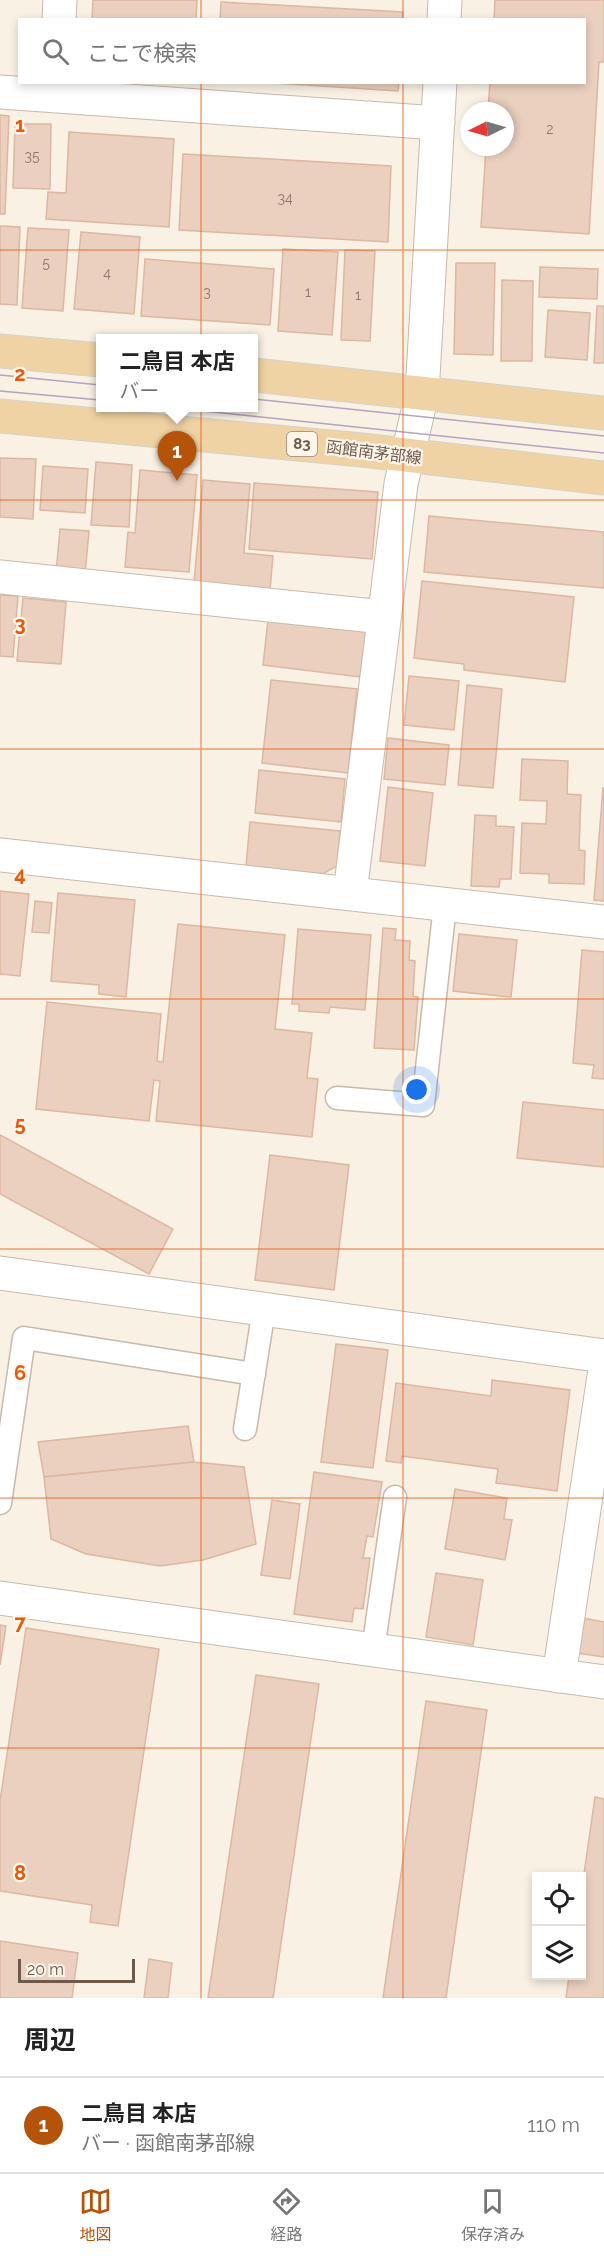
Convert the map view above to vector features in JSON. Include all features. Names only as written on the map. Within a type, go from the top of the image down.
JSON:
[{"type":"main road","points":[[0,351],[96,360]]},
{"type":"main road","points":[[258,375],[604,413]]},
{"type":"main road","name":"函館南茅部線","points":[[0,416],[604,478]]},
{"type":"street","points":[[59,18],[60,0]]},
{"type":"street","points":[[444,18],[445,0]]},
{"type":"street","points":[[350,893],[383,617],[407,456],[422,393],[440,84]]},
{"type":"street","points":[[0,92],[57,89],[438,123]]},
{"type":"street","points":[[0,577],[383,617]]},
{"type":"street","points":[[0,855],[604,922]]},
{"type":"street","points":[[0,1273],[604,1356]]},
{"type":"street","points":[[559,1676],[604,1376]]},
{"type":"street","points":[[0,1598],[604,1682]]},
{"type":"lane","points":[[337,1098],[423,1105],[445,904]]},
{"type":"lane","points":[[245,1429],[264,1309]]},
{"type":"lane","points":[[0,1503],[24,1338],[254,1374]]},
{"type":"lane","points":[[373,1650],[395,1497]]},
{"type":"building","points":[[93,0],[197,0],[196,18],[92,18]]},
{"type":"building","points":[[495,0],[604,0],[604,62],[599,62],[589,234],[481,227],[485,156],[514,156],[514,102],[489,102],[490,84],[586,84],[586,18],[494,18]]},
{"type":"building","points":[[221,2],[403,12],[402,18],[220,18]]},
{"type":"building","points":[[290,84],[399,84],[398,91]]},
{"type":"building","points":[[0,115],[9,116],[5,214],[0,214]]},
{"type":"building","points":[[15,124],[51,124],[50,189],[13,188]]},
{"type":"building","points":[[69,132],[174,139],[169,227],[46,219],[48,192],[66,193]]},
{"type":"building","points":[[183,154],[391,166],[388,242],[179,230]]},
{"type":"building","points":[[0,226],[20,227],[17,305],[0,304]]},
{"type":"building","points":[[28,228],[69,230],[63,311],[22,308]]},
{"type":"building","points":[[81,232],[140,237],[134,314],[74,309]]},
{"type":"building","points":[[283,249],[338,252],[332,335],[278,331]]},
{"type":"building","points":[[345,250],[375,251],[370,341],[341,340]]},
{"type":"building","points":[[145,259],[274,269],[270,325],[141,316]]},
{"type":"building","points":[[456,263],[495,263],[493,355],[454,354]]},
{"type":"building","points":[[540,267],[598,269],[597,299],[539,297]]},
{"type":"building","points":[[502,280],[533,281],[532,361],[501,361]]},
{"type":"building","points":[[597,306],[604,306],[604,363],[594,363]]},
{"type":"building","points":[[548,310],[590,313],[587,360],[545,357]]},
{"type":"building","points":[[0,458],[36,459],[33,519],[0,517]]},
{"type":"building","points":[[96,462],[132,465],[129,527],[91,525]]},
{"type":"building","points":[[43,466],[88,469],[85,513],[40,510]]},
{"type":"building","points":[[140,470],[197,475],[189,572],[125,567],[128,532],[135,533]]},
{"type":"building","points":[[203,480],[250,484],[244,553],[273,556],[270,590],[194,583]]},
{"type":"building","points":[[254,483],[378,492],[372,559],[249,549]]},
{"type":"building","points":[[429,516],[604,532],[604,588],[424,572]]},
{"type":"building","points":[[60,529],[89,531],[85,575],[56,573]]},
{"type":"building","points":[[422,581],[574,597],[565,682],[464,670],[464,664],[414,658]]},
{"type":"building","points":[[0,595],[18,596],[13,657],[0,656]]},
{"type":"building","points":[[23,598],[66,602],[61,664],[17,661]]},
{"type":"building","points":[[268,620],[366,631],[360,677],[263,665]]},
{"type":"building","points":[[409,676],[459,681],[454,730],[404,725]]},
{"type":"building","points":[[271,680],[357,689],[348,773],[262,763]]},
{"type":"building","points":[[467,685],[502,689],[493,788],[458,785]]},
{"type":"building","points":[[388,738],[449,745],[445,785],[384,779]]},
{"type":"building","points":[[522,759],[568,761],[567,794],[581,795],[579,850],[585,851],[584,884],[549,883],[549,874],[520,873],[522,823],[546,824],[547,801],[520,800]]},
{"type":"building","points":[[259,770],[345,779],[341,822],[255,813]]},
{"type":"building","points":[[388,787],[433,793],[425,866],[380,861]]},
{"type":"building","points":[[604,788],[604,901],[594,900]]},
{"type":"building","points":[[475,815],[496,816],[496,826],[514,827],[511,879],[500,879],[499,887],[471,886]]},
{"type":"building","points":[[250,822],[340,831],[337,866],[322,874],[246,866]]},
{"type":"building","points":[[0,891],[29,894],[20,976],[0,974]]},
{"type":"building","points":[[58,893],[135,900],[126,997],[99,994],[99,985],[51,981]]},
{"type":"building","points":[[35,901],[52,903],[49,933],[32,932]]},
{"type":"building","points":[[178,924],[285,935],[275,1029],[312,1033],[307,1078],[318,1079],[312,1137],[156,1121],[160,1081],[154,1080],[149,1121],[36,1109],[47,1002],[161,1014],[157,1061],[163,1062]]},
{"type":"building","points":[[383,928],[396,929],[395,940],[410,941],[409,960],[415,961],[413,996],[418,997],[414,1050],[374,1048]]},
{"type":"building","points":[[298,929],[371,935],[365,1010],[330,1007],[329,1013],[299,1011],[299,1004],[292,1004]]},
{"type":"building","points":[[459,934],[517,940],[511,997],[453,991]]},
{"type":"building","points":[[582,950],[604,952],[604,1079],[592,1078],[594,1065],[573,1063]]},
{"type":"building","points":[[523,1102],[604,1110],[604,1167],[517,1158]]},
{"type":"building","points":[[0,1135],[173,1229],[149,1274],[0,1194]]},
{"type":"building","points":[[270,1155],[349,1165],[334,1290],[255,1280]]},
{"type":"building","points":[[336,1344],[388,1350],[373,1468],[321,1462]]},
{"type":"building","points":[[492,1380],[570,1390],[557,1491],[496,1483],[498,1469],[402,1456],[401,1463],[386,1461],[396,1383],[491,1396]]},
{"type":"building","points":[[188,1426],[194,1462],[44,1477],[38,1442]]},
{"type":"building","points":[[194,1462],[244,1467],[256,1544],[203,1560],[160,1566],[86,1554],[51,1539],[44,1477]]},
{"type":"building","points":[[314,1472],[382,1482],[373,1537],[367,1536],[363,1558],[370,1558],[363,1609],[354,1608],[352,1622],[294,1614]]},
{"type":"building","points":[[455,1489],[507,1498],[504,1519],[512,1520],[505,1560],[445,1549]]},
{"type":"building","points":[[272,1500],[300,1504],[290,1579],[261,1575]]},
{"type":"building","points":[[436,1573],[483,1580],[473,1645],[426,1637]]},
{"type":"building","points":[[583,1618],[604,1622],[604,1657],[578,1653]]},
{"type":"building","points":[[0,1625],[6,1626],[0,1665]]},
{"type":"building","points":[[26,1628],[159,1649],[118,1926],[90,1922],[92,1905],[0,1891],[0,1801]]},
{"type":"building","points":[[256,1675],[319,1684],[273,1998],[208,1998]]},
{"type":"building","points":[[426,1701],[487,1710],[446,1998],[383,1998]]},
{"type":"building","points":[[595,1797],[604,1799],[604,1998],[566,1998],[568,1980],[586,1980],[584,1872]]},
{"type":"building","points":[[0,1941],[78,1953],[72,1998],[0,1998]]},
{"type":"building","points":[[149,1959],[172,1963],[168,1998],[144,1998]]},
{"type":"tram line","points":[[0,375],[96,385]]},
{"type":"tram line","points":[[0,391],[96,400]]},
{"type":"tram line","points":[[258,399],[604,436]]},
{"type":"tram line","points":[[213,412],[604,453]]},
{"type":"place","name":"二鳥目 本店","points":[[177,481]]}]
